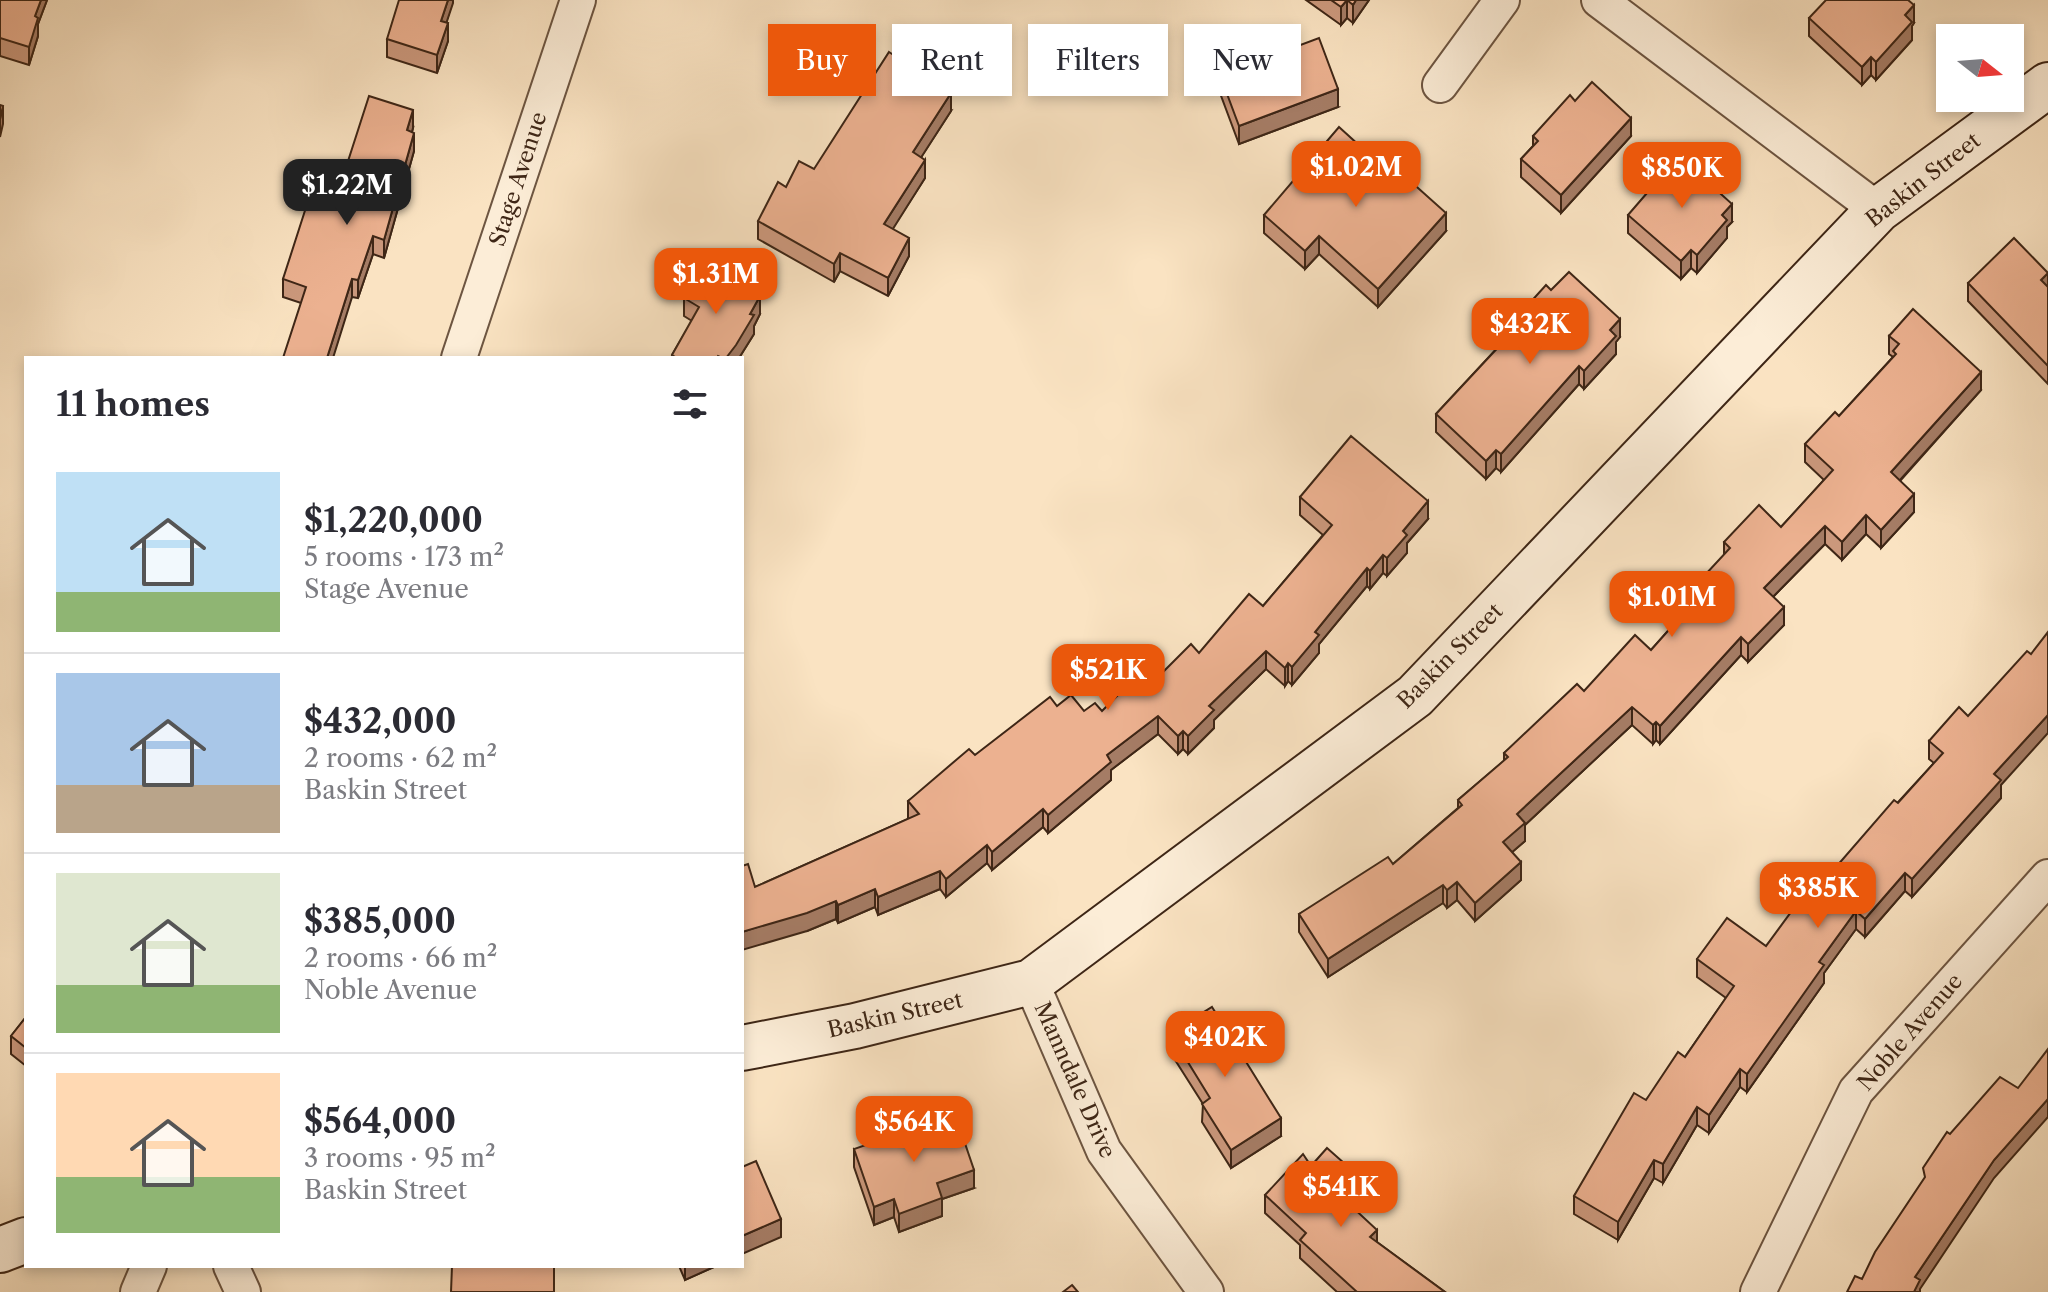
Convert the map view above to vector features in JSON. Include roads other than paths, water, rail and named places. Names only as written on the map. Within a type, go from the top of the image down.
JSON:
[{"type":"street","name":"Stage Avenue","points":[[460,356],[578,0]]},
{"type":"street","points":[[1440,85],[1502,0]]},
{"type":"street","points":[[1599,0],[1878,210]]},
{"type":"street","name":"Baskin Street","points":[[744,1048],[855,1026],[1031,982],[1415,696],[1878,210],[2048,85]]},
{"type":"street","name":"Noble Avenue","points":[[1758,1292],[1856,1091],[2048,877]]},
{"type":"street","name":"Manndale Drive","points":[[1031,982],[1104,1151],[1206,1292]]},
{"type":"street","points":[[0,1250],[24,1241]]},
{"type":"street","points":[[138,1292],[148,1268]]},
{"type":"street","points":[[232,1268],[243,1292]]}]
